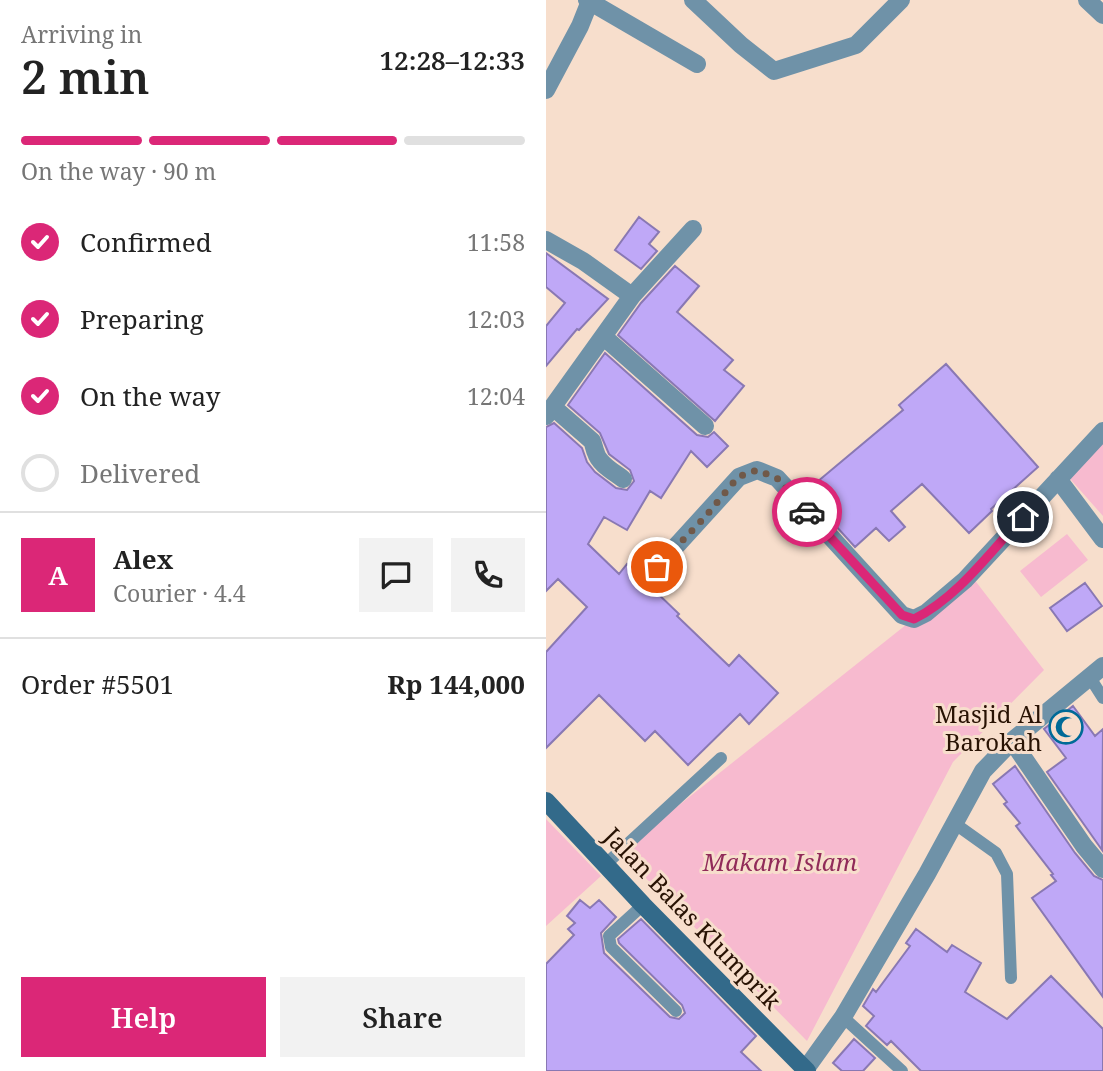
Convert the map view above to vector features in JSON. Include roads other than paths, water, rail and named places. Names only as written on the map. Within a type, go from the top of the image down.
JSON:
[{"type":"street","points":[[693,0],[741,45],[774,71],[856,45],[901,0]]},
{"type":"street","points":[[1087,0],[1103,15]]},
{"type":"street","points":[[546,90],[580,26],[588,1],[697,64]]},
{"type":"street","points":[[623,479],[602,462],[592,441],[549,412],[632,296],[693,229]]},
{"type":"street","points":[[546,240],[583,261],[632,296]]},
{"type":"street","points":[[604,337],[705,426]]},
{"type":"street","points":[[657,567],[705,517],[738,477],[757,470],[777,478],[902,615],[914,619],[926,613],[965,580],[1103,431]]},
{"type":"street","points":[[1058,479],[1103,539]]},
{"type":"street","points":[[805,1070],[843,1017],[983,771],[1012,741],[1096,671]]},
{"type":"street","points":[[1012,741],[1084,846],[1103,869]]},
{"type":"street","name":"Jalan Balas Klumprik","points":[[546,801],[643,905],[805,1070]]},
{"type":"lane","points":[[1096,671],[1103,698]]},
{"type":"lane","points":[[606,864],[721,758]]},
{"type":"lane","points":[[954,823],[996,853],[1007,874],[1011,978]]},
{"type":"lane","points":[[643,905],[609,936],[611,947],[676,1011]]},
{"type":"lane","points":[[843,1017],[902,1071]]},
{"type":"place","name":"Masjid Al Barokah","points":[[1066,727]]},
{"type":"park label","name":"Makam Islam","points":[[780,861]]}]
